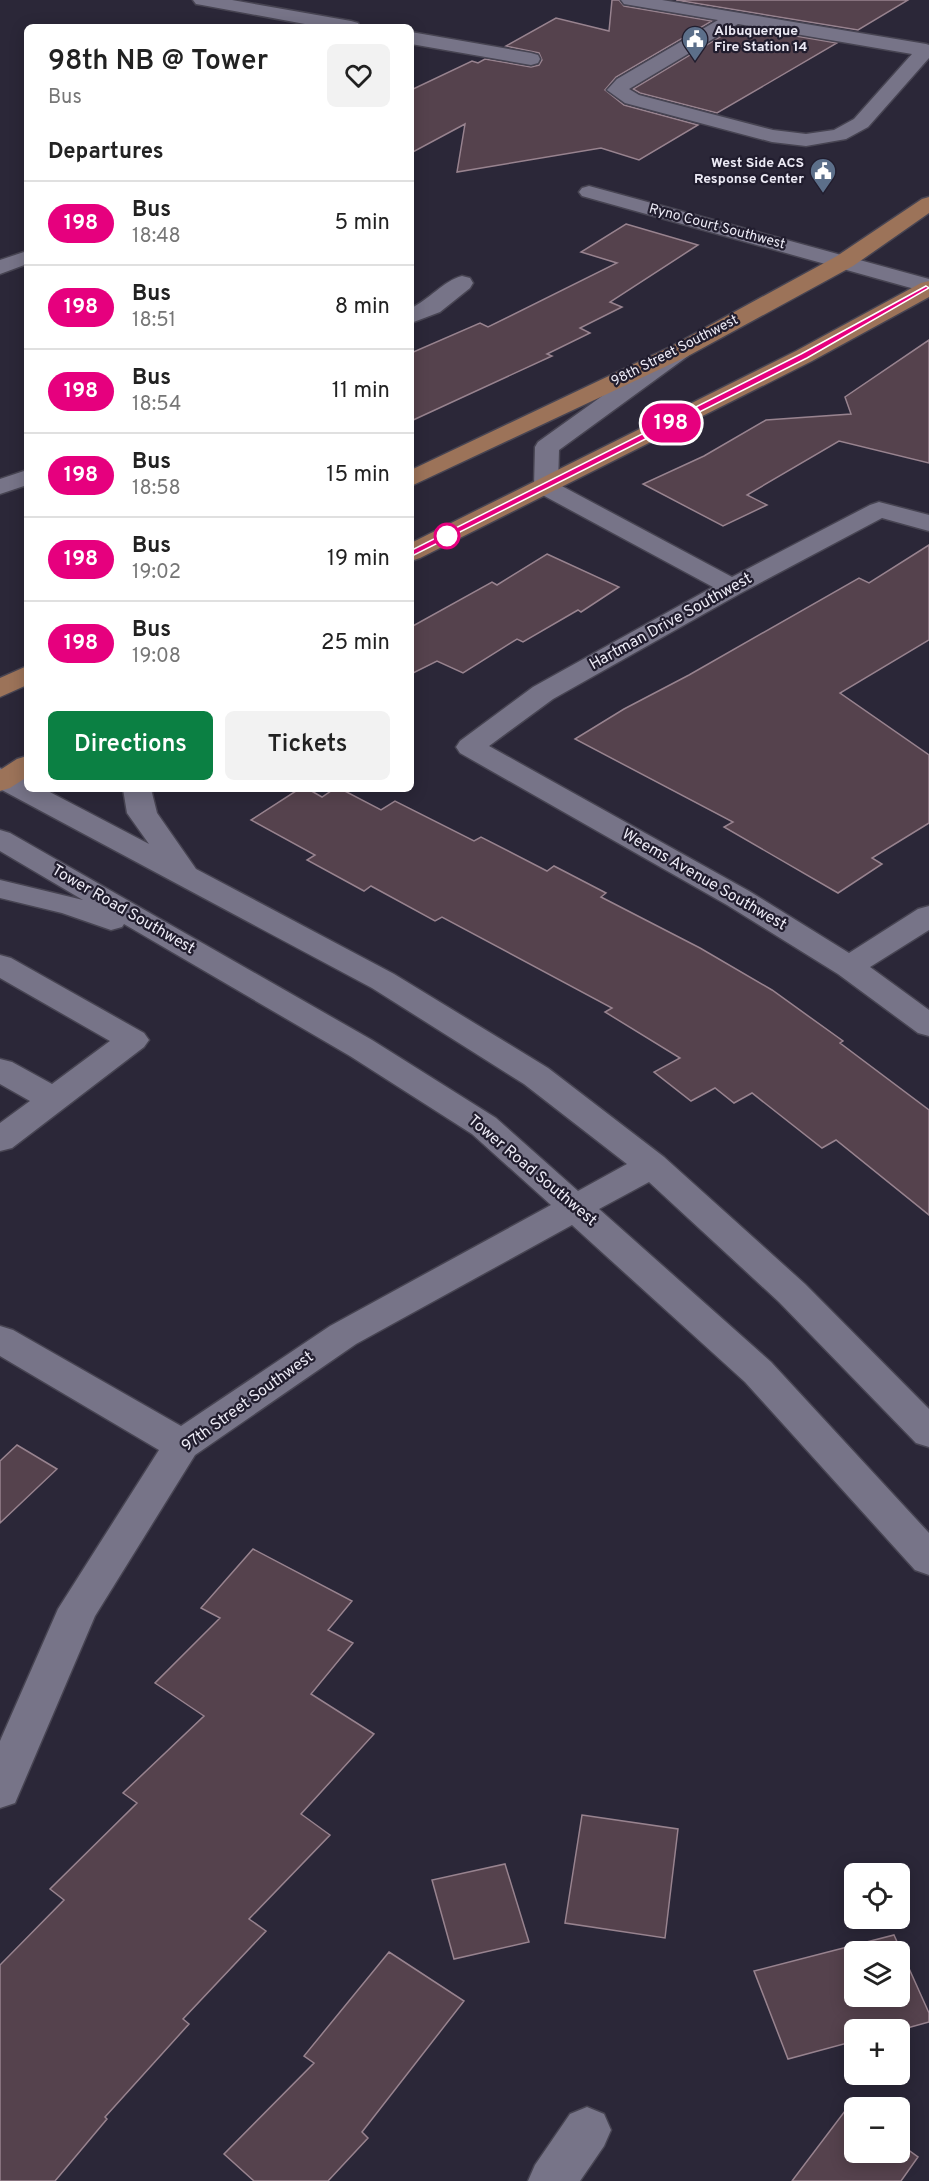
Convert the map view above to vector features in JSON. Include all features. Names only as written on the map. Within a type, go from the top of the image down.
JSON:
[{"type":"main road","name":"98th Street Southwest","points":[[414,478],[680,351],[845,261],[929,203]]},
{"type":"main road","points":[[414,552],[804,356],[929,287]]},
{"type":"main road","points":[[0,689],[24,676]]},
{"type":"street","points":[[202,0],[334,24]]},
{"type":"street","points":[[630,0],[927,51]]},
{"type":"street","points":[[735,18],[624,83],[617,90],[632,99],[772,136],[806,140],[839,135],[861,123],[927,51]]},
{"type":"street","points":[[414,39],[531,60]]},
{"type":"street","points":[[414,55],[437,43]]},
{"type":"street","name":"Ryno Court Southwest","points":[[590,192],[845,261],[929,287]]},
{"type":"street","points":[[0,267],[24,258]]},
{"type":"street","points":[[414,315],[432,307],[462,283]]},
{"type":"street","points":[[680,351],[547,447],[546,487],[732,587]]},
{"type":"street","points":[[0,487],[24,478]]},
{"type":"street","name":"Hartman Drive Southwest","points":[[470,747],[543,693],[732,587],[879,510],[929,523]]},
{"type":"street","name":"Weems Avenue Southwest","points":[[470,747],[738,898],[849,967],[929,1026]]},
{"type":"street","points":[[8,776],[24,785]]},
{"type":"street","points":[[36,792],[186,876],[383,981],[536,1076],[652,1165],[792,1293],[929,1432]]},
{"type":"street","points":[[138,792],[142,813],[186,876]]},
{"type":"street","name":"Tower Road Southwest","points":[[0,840],[362,1048],[484,1126],[758,1372],[929,1559]]},
{"type":"street","points":[[0,889],[71,906],[201,955]]},
{"type":"street","points":[[849,967],[929,916]]},
{"type":"street","points":[[0,965],[133,1040],[0,1140]]},
{"type":"street","points":[[0,1070],[54,1100]]},
{"type":"street","name":"97th Street Southwest","points":[[0,1790],[78,1609],[182,1445],[343,1335],[652,1165]]},
{"type":"street","points":[[0,1340],[182,1445]]},
{"type":"street","points":[[552,2181],[587,2130]]},
{"type":"building","points":[[612,0],[619,0],[624,6],[712,21],[616,77],[605,90],[624,105],[698,125],[639,160],[601,148],[457,172],[465,124],[414,151],[414,89],[472,61],[478,63],[485,59],[531,67],[539,65],[542,60],[539,53],[506,46],[556,18],[609,31]]},
{"type":"building","points":[[676,0],[908,0],[858,30]]},
{"type":"building","points":[[738,26],[837,43],[717,113],[640,93],[633,89]]},
{"type":"building","points":[[626,224],[698,245],[610,302],[622,307],[580,328],[590,333],[547,354],[552,356],[414,420],[414,352],[480,323],[488,327],[617,263],[581,252]]},
{"type":"building","points":[[929,340],[929,463],[839,441],[747,495],[767,505],[723,526],[643,484],[704,456],[766,420],[851,414],[845,397]]},
{"type":"building","points":[[929,545],[929,640],[840,693],[929,755],[929,823],[872,858],[882,864],[838,893],[724,827],[733,822],[575,739],[624,709],[689,675],[859,578],[869,583]]},
{"type":"building","points":[[547,554],[619,587],[581,612],[578,610],[523,642],[517,639],[463,673],[437,661],[414,672],[414,625],[492,582],[497,585]]},
{"type":"building","points":[[294,792],[313,792],[322,797],[330,792],[347,792],[381,810],[395,801],[474,841],[481,837],[547,871],[554,866],[606,893],[601,897],[700,948],[772,990],[843,1041],[840,1043],[929,1110],[929,1215],[836,1140],[822,1148],[752,1093],[734,1103],[715,1088],[691,1101],[654,1072],[680,1058],[605,1012],[612,1008],[442,917],[435,921],[371,886],[364,891],[307,860],[315,855],[251,820]]},
{"type":"building","points":[[17,1445],[57,1469],[0,1523],[0,1461]]},
{"type":"building","points":[[253,1549],[352,1601],[328,1630],[353,1643],[311,1694],[374,1734],[301,1814],[330,1835],[249,1919],[266,1931],[183,2019],[189,2024],[105,2117],[107,2119],[55,2181],[0,2181],[0,1965],[64,1900],[50,1889],[137,1803],[123,1793],[204,1716],[155,1683],[220,1618],[201,1608]]},
{"type":"building","points":[[582,1815],[678,1829],[665,1938],[565,1923]]},
{"type":"building","points":[[505,1864],[529,1942],[454,1959],[432,1880]]},
{"type":"building","points":[[894,1935],[897,1941],[871,1941]]},
{"type":"building","points":[[844,1948],[844,2007],[910,2007],[910,1971],[929,2013],[929,2022],[910,2027],[910,2019],[844,2019],[844,2044],[788,2059],[754,1971]]},
{"type":"building","points":[[389,1952],[464,2001],[362,2132],[368,2138],[328,2181],[254,2181],[224,2154],[314,2063],[304,2056]]},
{"type":"building","points":[[844,2112],[844,2163],[910,2163],[910,2151],[918,2157],[901,2181],[792,2181]]},
{"type":"bus line","name":"198","points":[[414,552],[804,356],[929,288]]},
{"type":"place","name":"Albuquerque Fire Station 14","points":[[695,62]]},
{"type":"place","name":"West Side ACS Response Center","points":[[823,194]]}]
